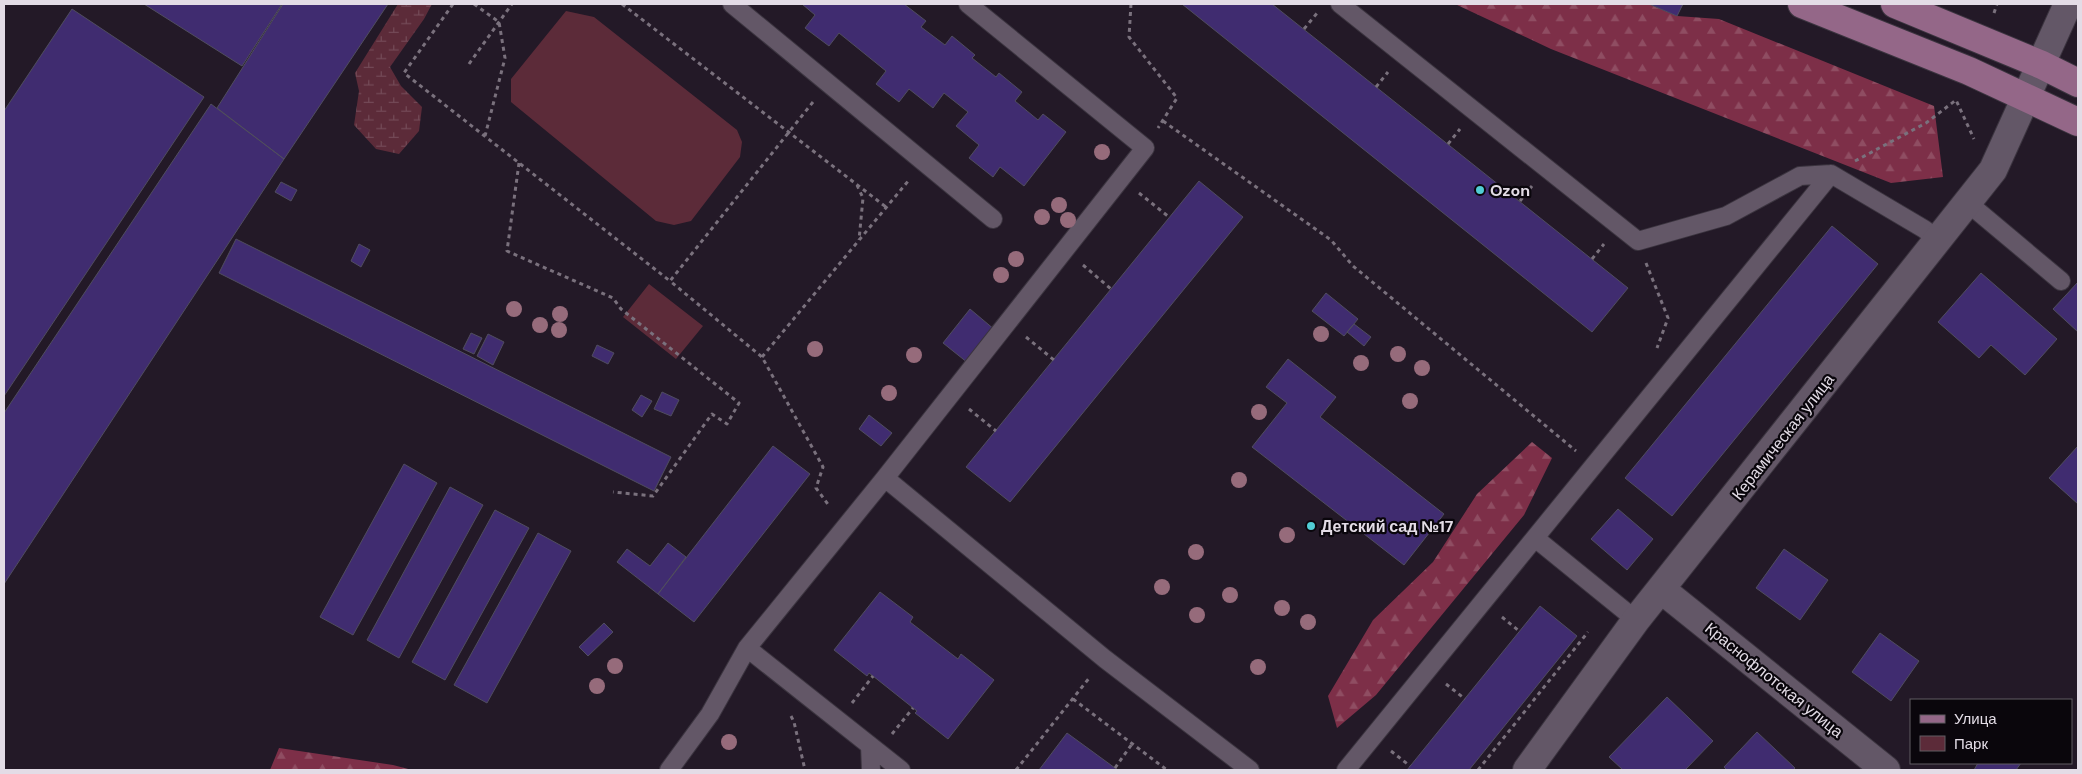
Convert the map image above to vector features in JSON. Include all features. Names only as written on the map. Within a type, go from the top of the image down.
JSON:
[{"type":"main road","points":[[1802,4],[1925,52],[2027,97],[2078,122]]},
{"type":"main road","points":[[1895,4],[2042,65],[2078,83]]},
{"type":"street","name":"Керамическая улица","points":[[1527,770],[1636,620],[1662,590],[1968,204],[1999,159],[2068,4]]},
{"type":"street","name":"Краснофлотская улица","points":[[1662,590],[1886,770]]},
{"type":"lane","points":[[732,4],[992,219]]},
{"type":"lane","points":[[669,770],[710,714],[746,648],[885,478],[1146,148],[968,4]]},
{"type":"lane","points":[[1340,4],[1638,241],[1726,216],[1800,176],[1831,174],[1924,229],[1939,240]]},
{"type":"lane","points":[[1346,770],[1831,174]]},
{"type":"lane","points":[[1968,204],[2061,281]]},
{"type":"lane","points":[[885,478],[1105,659],[1250,770]]},
{"type":"lane","points":[[1535,538],[1636,620]]},
{"type":"lane","points":[[746,648],[901,770]]},
{"type":"lane","points":[[871,770],[874,749]]},
{"type":"path","points":[[453,4],[404,73],[670,281],[762,357],[823,467],[816,488],[845,528]]},
{"type":"path","points":[[474,4],[499,22],[505,58],[485,136]]},
{"type":"path","points":[[469,64],[512,4]]},
{"type":"path","points":[[622,4],[886,208]]},
{"type":"path","points":[[1131,4],[1129,37],[1177,98],[1146,148]]},
{"type":"path","points":[[1994,13],[1998,4]]},
{"type":"path","points":[[1304,29],[1320,10]]},
{"type":"path","points":[[670,281],[828,83]]},
{"type":"path","points":[[1831,174],[1926,123],[1956,100],[1975,141]]},
{"type":"path","points":[[1162,121],[1331,240],[1353,266],[1594,465]]},
{"type":"path","points":[[519,162],[507,251],[613,298],[621,309],[739,403],[727,424],[712,414],[653,496],[613,492]]},
{"type":"path","points":[[762,357],[924,162]]},
{"type":"path","points":[[1121,178],[1169,217]]},
{"type":"path","points":[[857,185],[863,198],[859,241]]},
{"type":"path","points":[[1638,241],[1668,318],[1654,355]]},
{"type":"path","points":[[1065,250],[1112,289]]},
{"type":"path","points":[[1008,322],[1054,360]]},
{"type":"path","points":[[951,395],[996,431]]},
{"type":"path","points":[[1016,770],[1105,659]]},
{"type":"path","points":[[838,721],[873,676]]},
{"type":"path","points":[[1073,698],[1167,770]]},
{"type":"path","points":[[874,749],[913,708]]},
{"type":"path","points":[[1115,768],[1132,744]]},
{"type":"green space","points":[[398,4],[432,4],[424,19],[390,67],[401,86],[422,107],[419,131],[399,154],[376,149],[354,125],[359,91],[355,73]]},
{"type":"green space","points":[[1455,4],[1649,4],[1677,16],[1719,19],[1934,106],[1943,177],[1891,183],[1551,49]]},
{"type":"green space","points":[[566,11],[594,17],[737,130],[742,142],[740,157],[691,221],[674,225],[656,221],[511,102],[511,79]]},
{"type":"green space","points":[[649,284],[703,326],[676,359],[623,317]]},
{"type":"green space","points":[[1532,442],[1552,458],[1524,515],[1376,695],[1337,728],[1328,696],[1373,620],[1433,562],[1477,494]]},
{"type":"green space","points":[[279,748],[393,765],[412,770],[270,770]]},
{"type":"building","points":[[144,4],[282,4],[242,66]]},
{"type":"building","points":[[283,4],[388,4],[284,159],[217,108]]},
{"type":"building","points":[[802,4],[904,4],[926,21],[921,27],[945,45],[952,36],[975,55],[972,58],[996,77],[999,73],[1022,92],[1015,101],[1038,120],[1043,114],[1066,132],[1024,186],[1000,167],[993,177],[969,158],[979,145],[956,126],[968,112],[944,93],[933,108],[909,89],[899,102],[876,84],[886,71],[839,33],[829,46],[805,28],[815,15]]},
{"type":"building","points":[[1182,4],[1272,4],[1628,288],[1592,332]]},
{"type":"building","points":[[1649,4],[1683,4],[1677,16]]},
{"type":"building","points":[[72,9],[204,97],[4,396],[4,111]]},
{"type":"building","points":[[211,104],[284,159],[4,584],[4,413]]},
{"type":"building","points":[[1199,181],[1243,217],[1010,502],[966,467]]},
{"type":"building","points":[[281,182],[297,190],[291,201],[275,192]]},
{"type":"building","points":[[1832,226],[1878,264],[1672,516],[1625,478]]},
{"type":"building","points":[[236,239],[671,457],[654,491],[219,273]]},
{"type":"building","points":[[359,244],[370,250],[361,267],[351,261]]},
{"type":"building","points":[[1981,273],[2057,339],[2025,375],[1991,345],[1979,358],[1938,322]]},
{"type":"building","points":[[2078,282],[2078,332],[2053,309]]},
{"type":"building","points":[[1326,293],[1358,319],[1344,336],[1312,311]]},
{"type":"building","points":[[970,309],[995,330],[968,363],[943,343]]},
{"type":"building","points":[[1354,324],[1371,337],[1364,346],[1347,332]]},
{"type":"building","points":[[471,333],[482,338],[474,354],[463,349]]},
{"type":"building","points":[[488,334],[504,342],[493,365],[477,356]]},
{"type":"building","points":[[597,345],[614,353],[608,364],[592,356]]},
{"type":"building","points":[[1288,359],[1336,397],[1320,417],[1444,514],[1404,565],[1252,447],[1287,403],[1266,387]]},
{"type":"building","points":[[662,392],[679,400],[671,416],[654,409]]},
{"type":"building","points":[[641,395],[652,401],[642,417],[632,410]]},
{"type":"building","points":[[869,415],[892,433],[881,446],[859,429]]},
{"type":"building","points":[[773,446],[810,474],[694,622],[658,594]]},
{"type":"building","points":[[2078,446],[2078,504],[2049,478]]},
{"type":"building","points":[[404,464],[437,483],[353,635],[320,617]]},
{"type":"building","points":[[450,487],[483,505],[399,658],[367,640]]},
{"type":"building","points":[[1618,509],[1653,539],[1627,570],[1591,539]]},
{"type":"building","points":[[495,510],[529,528],[445,680],[412,662]]},
{"type":"building","points":[[538,533],[571,551],[487,703],[454,685]]},
{"type":"building","points":[[668,543],[686,557],[658,594],[617,562],[627,549],[650,566]]},
{"type":"building","points":[[1784,549],[1828,580],[1800,620],[1756,588]]},
{"type":"building","points":[[880,592],[913,617],[910,622],[958,659],[961,654],[994,680],[948,739],[915,713],[917,711],[873,676],[869,673],[867,676],[834,650]]},
{"type":"building","points":[[1540,606],[1577,636],[1469,770],[1407,770]]},
{"type":"building","points":[[604,623],[613,632],[588,656],[579,647]]},
{"type":"building","points":[[1880,633],[1919,661],[1891,701],[1852,672]]},
{"type":"building","points":[[1667,697],[1713,741],[1685,770],[1623,770],[1609,757]]},
{"type":"building","points":[[1757,732],[1795,768],[1793,770],[1727,770],[1724,767]]},
{"type":"building","points":[[1067,733],[1115,768],[1118,770],[1039,770]]},
{"type":"building","points":[[1977,764],[2020,764],[2016,770],[1974,770]]},
{"type":"place","name":"Ozon","points":[[1480,190]]},
{"type":"place","name":"Детский сад №17","points":[[1311,526]]}]
